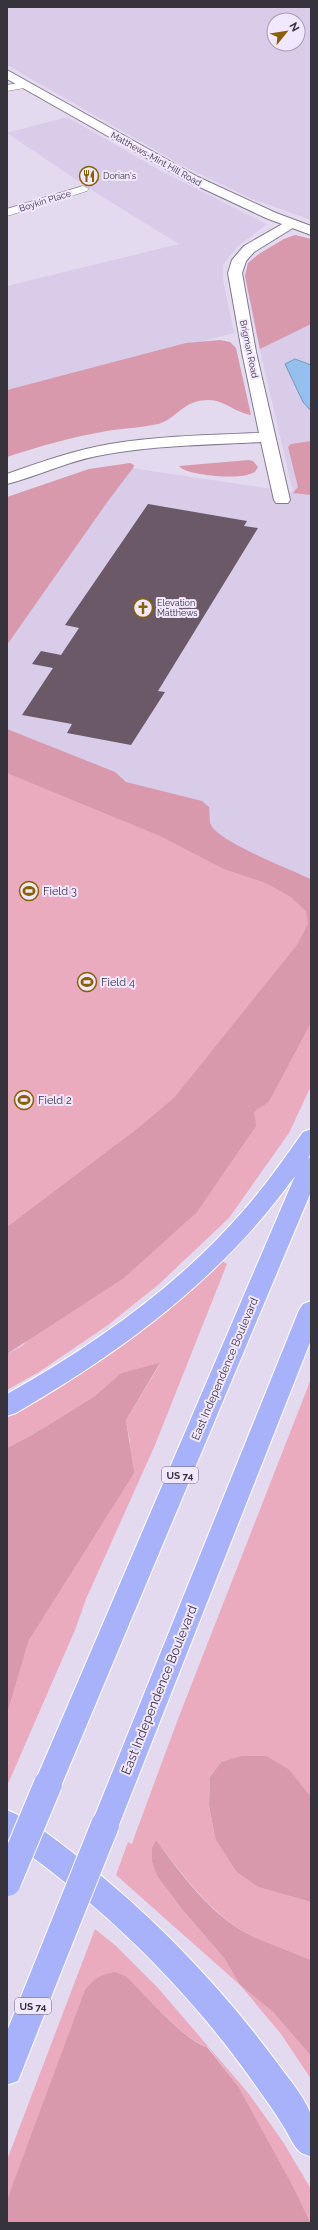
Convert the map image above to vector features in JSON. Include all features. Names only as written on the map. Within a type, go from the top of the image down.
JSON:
[{"type":"highway","points":[[7,1406],[80,1363],[124,1333],[194,1274],[240,1229],[270,1194],[311,1137]]},
{"type":"highway","name":"East Independence Boulevard","points":[[7,1882],[311,1165]]},
{"type":"highway","name":"East Independence Boulevard","points":[[7,2070],[311,1310]]},
{"type":"highway","points":[[7,1823],[30,1837],[89,1884],[146,1936],[201,1992],[252,2055],[311,2141]]},
{"type":"street","name":"Matthews-Mint Hill Road","points":[[7,74],[13,89],[242,204],[311,231]]},
{"type":"street","name":"Boykin Place","points":[[7,213],[82,189]]},
{"type":"street","name":"Brigman Road","points":[[282,500],[267,437],[235,273],[239,260],[249,249],[291,223]]},
{"type":"street","points":[[7,479],[64,459],[110,449],[161,443],[267,437]]},
{"type":"shaded area","points":[[7,7],[311,7],[311,220],[250,198],[187,168],[7,65]]},
{"type":"shaded area","points":[[67,117],[163,172],[267,224],[237,247],[223,265],[223,279],[234,333],[7,393],[7,286],[179,244],[96,193],[7,133]]},
{"type":"shaded area","points":[[295,235],[311,239],[311,886],[7,738],[7,645],[131,468],[293,492],[256,333],[245,276],[248,263],[259,254],[284,239]]},
{"type":"shaded area","points":[[295,235],[311,239],[311,324],[260,349],[245,276],[248,263],[259,254],[284,239]]},
{"type":"shaded area","points":[[220,340],[230,342],[236,348],[251,415],[240,412],[220,402],[209,400],[200,401],[186,406],[165,422],[81,436],[7,457],[7,390],[186,343]]},
{"type":"shaded area","points":[[311,441],[311,495],[293,493],[298,487],[288,447],[291,444]]},
{"type":"shaded area","points":[[249,460],[253,461],[258,467],[255,472],[248,475],[234,477],[198,474],[190,472],[179,466]]},
{"type":"shaded area","points":[[130,463],[134,465],[133,468],[108,501],[7,645],[7,497],[89,469]]},
{"type":"shaded area","points":[[7,729],[115,772],[126,782],[202,801],[209,807],[210,823],[217,832],[241,847],[311,879],[311,1023],[269,1102],[254,1112],[256,1126],[197,1212],[124,1278],[7,1354],[7,1227],[137,1129],[174,1098],[297,945],[308,924],[306,911],[291,897],[266,883],[224,869],[160,836],[7,773]]},
{"type":"shaded area","points":[[7,738],[311,886],[311,989],[7,1323]]},
{"type":"shaded area","points":[[311,1023],[311,1086],[289,1133],[229,1218],[158,1285],[108,1325],[39,1372],[7,1390],[7,1354],[22,1346],[254,1112],[269,1102]]},
{"type":"shaded area","points":[[222,1261],[227,1264],[155,1445],[86,1599],[75,1630],[7,1786],[7,1714],[29,1640],[53,1599],[130,1442],[126,1420],[160,1364],[121,1373],[95,1396],[32,1435],[7,1448],[7,1417],[64,1383],[119,1346],[172,1305]]},
{"type":"shaded area","points":[[160,1363],[126,1420],[134,1473],[29,1640],[7,1714],[7,1448],[32,1435],[95,1396],[121,1373]]},
{"type":"shaded area","points":[[311,1379],[311,1797],[290,1770],[221,1762],[210,1777],[209,1805],[215,1838],[258,1887],[311,1902],[311,1960],[254,1937],[239,1929],[212,1907],[177,1868],[156,1840],[152,1862],[157,1876],[181,1908],[224,1958],[240,1985],[116,1875],[128,1842],[132,1844],[178,1719]]},
{"type":"shaded area","points":[[242,1756],[266,1756],[290,1770],[311,1797],[311,1902],[258,1887],[236,1871],[215,1838],[209,1805],[210,1777],[221,1762]]},
{"type":"shaded area","points":[[156,1840],[199,1894],[224,1918],[239,1929],[254,1937],[311,1960],[311,2056],[273,2012],[240,1985],[224,1958],[181,1908],[157,1876],[152,1862],[152,1848]]},
{"type":"shaded area","points":[[95,1929],[116,1946],[158,1988],[249,2094],[283,2142],[311,2189],[311,2222],[238,2086],[208,2047],[188,2036],[165,2016],[126,1976],[116,1972],[16,2177],[7,2200],[7,2160]]},
{"type":"shaded area","points":[[116,1972],[126,1976],[176,2027],[198,2043],[207,2047],[238,2086],[311,2223],[7,2223],[7,2200],[85,1990],[99,1977]]},
{"type":"shaded area","points":[[240,1985],[273,2012],[311,2056],[311,2079],[281,2034]]},
{"type":"water","points":[[295,359],[311,365],[311,411],[303,402],[285,364]]},
{"type":"building","name":"Elevation Matthews","points":[[148,504],[247,521],[244,526],[258,528],[158,691],[165,692],[131,745],[67,733],[72,724],[22,715],[53,668],[32,664],[41,651],[61,655],[79,628],[65,625]]},
{"type":"place","name":"Dorian's","points":[[89,176]]},
{"type":"place","name":"Elevation Matthews","points":[[143,608]]},
{"type":"place","name":"Field 3","points":[[29,891]]},
{"type":"place","name":"Field 4","points":[[87,982]]},
{"type":"place","name":"Field 2","points":[[24,1100]]}]
